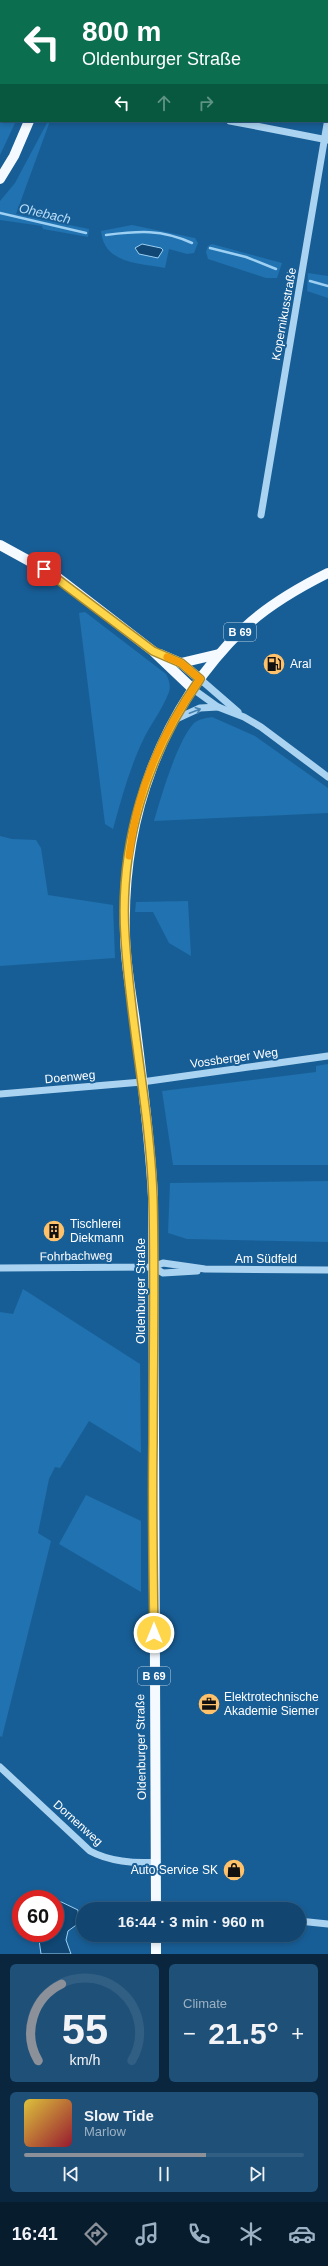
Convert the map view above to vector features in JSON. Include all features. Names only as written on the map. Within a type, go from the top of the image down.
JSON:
[{"type":"main road","points":[[0,179],[14,156],[29,122]]},
{"type":"main road","points":[[0,545],[53,574],[153,651],[193,689]]},
{"type":"main road","name":"B 69","points":[[200,679],[219,654],[244,628],[264,612],[328,572]]},
{"type":"main road","points":[[153,651],[181,663],[200,679]]},
{"type":"main road","name":"B 69","points":[[181,663],[219,654]]},
{"type":"main road","name":"Oldenburger Straße","points":[[156,1902],[153,1267],[151,1159],[124,935],[126,872],[130,840],[144,788],[174,720],[200,679]]},
{"type":"main road","points":[[156,1942],[156,1954]]},
{"type":"street","points":[[235,122],[326,140]]},
{"type":"street","name":"Kopernikusstraße","points":[[261,514],[326,140],[328,122]]},
{"type":"street","points":[[200,679],[244,717]]},
{"type":"street","points":[[193,689],[218,707],[244,717],[261,727],[328,777]]},
{"type":"street","points":[[174,720],[200,708],[218,707]]},
{"type":"street","name":"Vossberger Weg","points":[[142,1082],[328,1056]]},
{"type":"street","name":"Doenweg","points":[[0,1094],[142,1082]]},
{"type":"street","name":"Am Südfeld","points":[[153,1267],[163,1263],[205,1269],[328,1270]]},
{"type":"street","name":"Fohrbachweg","points":[[0,1268],[153,1267]]},
{"type":"street","name":"Dornenweg","points":[[0,1767],[90,1851],[98,1855],[129,1862],[156,1862]]},
{"type":"street","points":[[306,1922],[328,1924]]},
{"type":"shaded area","points":[[0,122],[16,122],[0,155]]},
{"type":"shaded area","points":[[47,122],[50,122],[16,214],[89,229],[88,237],[43,229],[42,226],[0,220],[0,201],[15,183]]},
{"type":"shaded area","points":[[132,225],[195,238],[198,243],[194,253],[187,254],[169,249],[165,268],[134,263],[116,256],[109,250],[104,242],[101,231]]},
{"type":"shaded area","points":[[142,244],[161,248],[163,250],[158,258],[139,254],[135,248]]},
{"type":"shaded area","points":[[212,244],[282,263],[277,278],[266,278],[208,259],[206,252],[208,246]]},
{"type":"shaded area","points":[[308,273],[328,276],[328,298],[307,291]]},
{"type":"shaded area","points":[[85,612],[166,674],[170,685],[167,698],[145,736],[135,759],[113,829],[105,824],[79,613]]},
{"type":"shaded area","points":[[212,717],[255,736],[328,788],[328,813],[154,821],[170,770],[188,731],[194,723]]},
{"type":"shaded area","points":[[0,836],[12,839],[36,840],[41,848],[48,895],[113,905],[115,958],[0,966]]},
{"type":"shaded area","points":[[188,901],[191,956],[169,943],[153,912],[135,912],[136,902]]},
{"type":"shaded area","points":[[328,1064],[328,1165],[173,1165],[162,1091],[316,1072],[316,1066]]},
{"type":"shaded area","points":[[328,1181],[328,1242],[187,1239],[168,1233],[170,1183]]},
{"type":"shaded area","points":[[23,1289],[140,1364],[141,1453],[89,1421],[60,1468],[55,1467],[49,1479],[38,1533],[51,1541],[2,1737],[0,1736],[0,1312],[13,1314]]},
{"type":"shaded area","points":[[86,1495],[141,1521],[141,1592],[59,1544]]},
{"type":"shaded area","points":[[64,1903],[76,1909],[76,1925],[68,1931],[66,1940],[71,1954],[41,1954],[39,1942],[64,1942]]},
{"type":"waterway","name":"Ohebach","points":[[0,213],[86,233]]},
{"type":"waterway","points":[[106,235],[150,232],[170,235],[192,243]]},
{"type":"waterway","points":[[210,248],[246,257],[276,269]]},
{"type":"waterway","points":[[310,281],[328,286]]},
{"type":"slow traffic","points":[[129,856],[130,840],[136,816],[154,761],[183,704],[200,679],[181,663],[167,657]]},
{"type":"place","name":"Aral","points":[[274,664]]},
{"type":"place","name":"Tischlerei Diekmann","points":[[54,1231]]},
{"type":"place","name":"Elektrotechnische Akademie Siemer","points":[[209,1704]]},
{"type":"place","name":"Auto Service SK","points":[[234,1870]]},
{"type":"route","points":[[44,569],[64,582],[153,651],[181,663],[200,679],[174,720],[159,751],[144,788],[130,840],[126,872],[124,935],[148,1120],[153,1197],[154,1342],[152,1442],[154,1633]]}]
